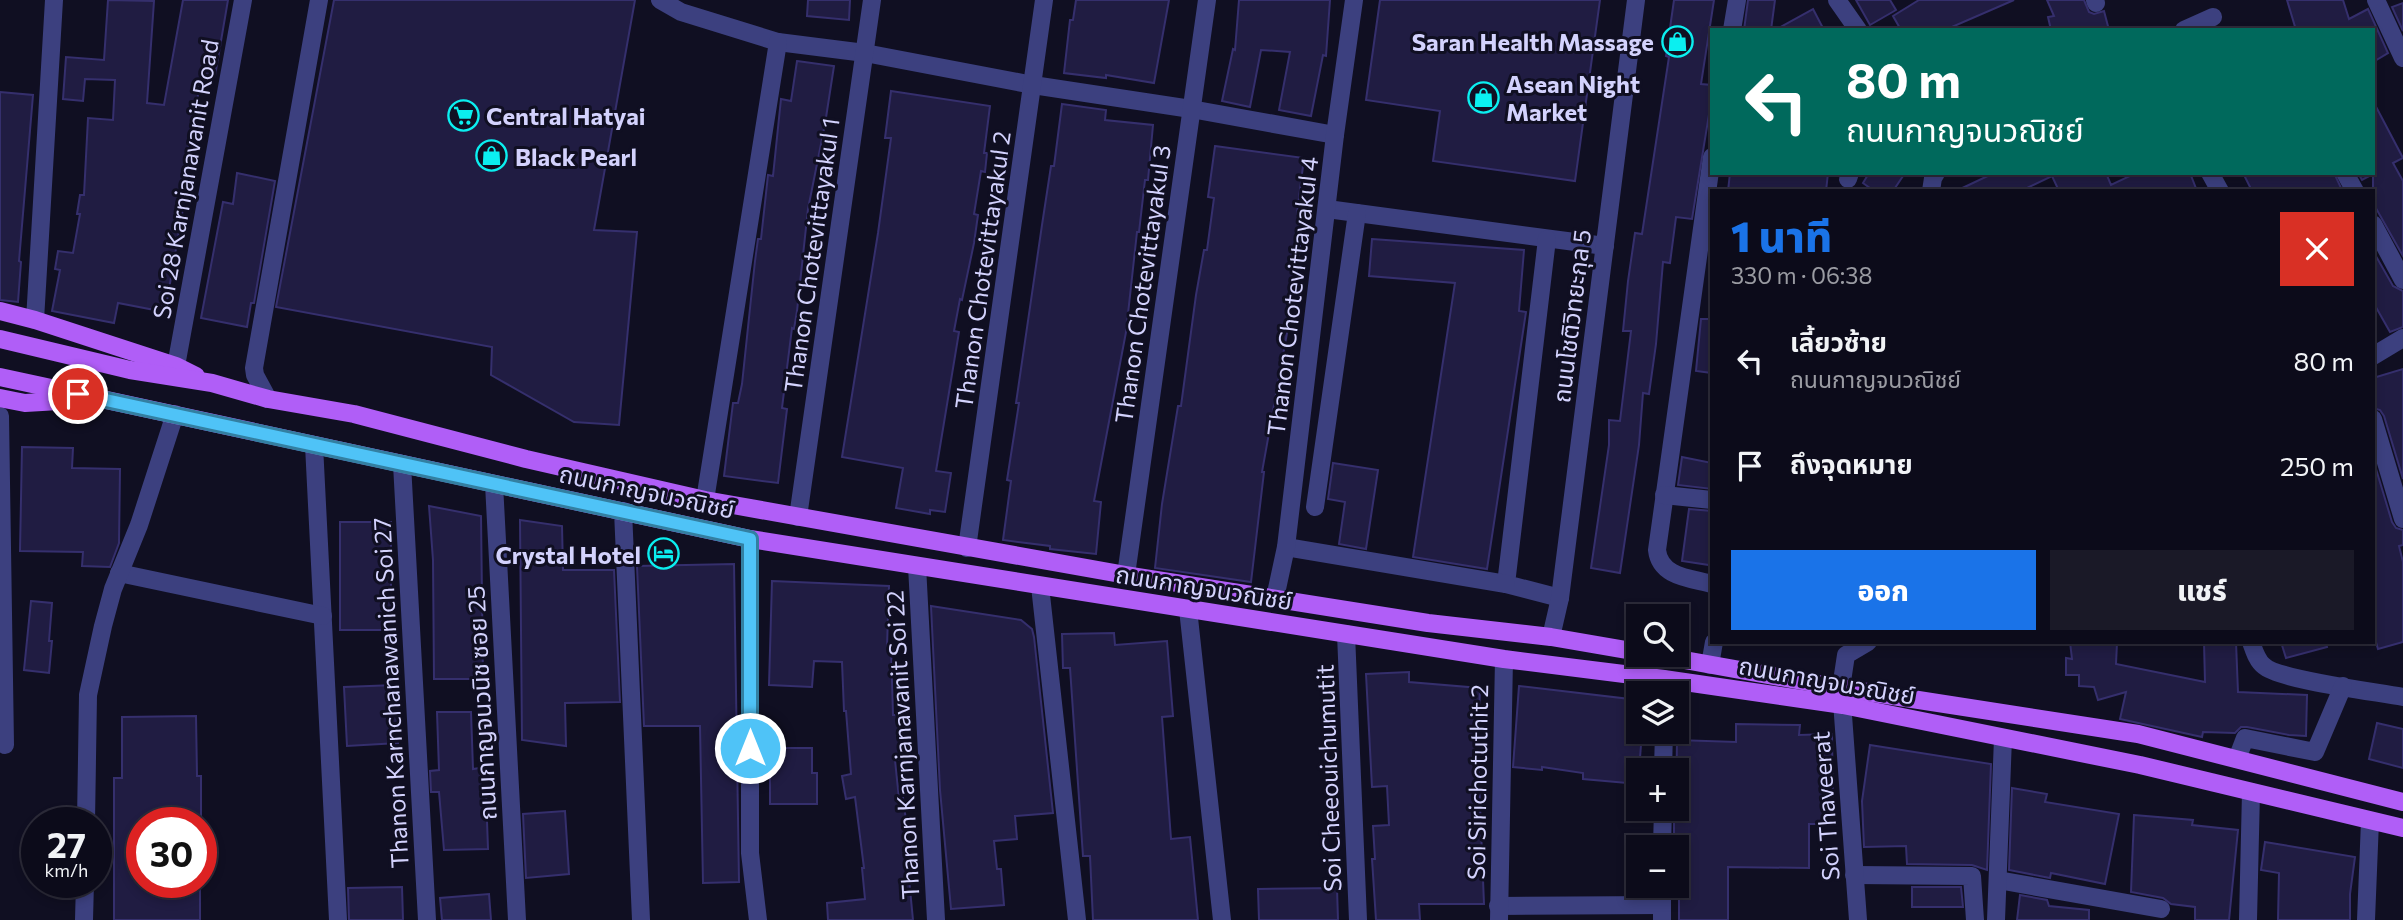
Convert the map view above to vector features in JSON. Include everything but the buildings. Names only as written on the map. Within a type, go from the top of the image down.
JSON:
[{"type":"main road","points":[[0,312],[35,320],[176,366],[212,383]]},
{"type":"main road","name":"ถนนกาญจนวณิชย์","points":[[0,339],[130,370],[212,383],[268,399],[354,414],[526,459],[705,500],[1126,575],[1428,623],[1551,637],[1626,650]]},
{"type":"main road","name":"ถนนกาญจนวณิชย์","points":[[0,377],[750,539],[1634,681]]},
{"type":"main road","points":[[0,398],[25,402],[104,399]]},
{"type":"main road","points":[[962,572],[967,548]]},
{"type":"main road","points":[[1125,599],[1126,575]]},
{"type":"main road","name":"ถนนกาญจนวณิชย์","points":[[1689,661],[2003,738],[2140,765],[2403,828]]},
{"type":"main road","name":"ถนนกาญจนวณิชย์","points":[[1689,688],[1842,697],[2138,734],[2403,802]]},
{"type":"street","points":[[35,320],[54,0]]},
{"type":"street","name":"Soi 28 Karnjanavanit Road","points":[[176,366],[243,0]]},
{"type":"street","points":[[268,399],[254,368],[319,0]]},
{"type":"street","points":[[660,0],[681,12],[778,42],[865,53],[1034,85],[1335,135]]},
{"type":"street","name":"Thanon Chotevittayakul 1","points":[[799,517],[872,0]]},
{"type":"street","name":"Thanon Chotevittayakul 2","points":[[967,548],[1044,0]]},
{"type":"street","name":"Thanon Chotevittayakul 3","points":[[1126,575],[1207,0]]},
{"type":"street","name":"Thanon Chotevittayakul 4","points":[[1275,598],[1286,547],[1335,135],[1354,0]]},
{"type":"street","name":"ถนนโชติวิทยะกุล 5","points":[[1551,637],[1560,598],[1636,0]]},
{"type":"street","points":[[1732,28],[1737,0]]},
{"type":"street","points":[[1837,0],[1856,28]]},
{"type":"street","points":[[2376,0],[2403,58]]},
{"type":"street","points":[[2188,28],[2213,17]]},
{"type":"street","points":[[705,500],[778,42]]},
{"type":"street","points":[[1710,171],[1658,540],[1660,561],[1668,571],[1710,583]]},
{"type":"street","points":[[1327,209],[1605,246]]},
{"type":"street","points":[[1315,507],[1357,213]]},
{"type":"street","points":[[2375,229],[2403,279]]},
{"type":"street","points":[[1506,584],[1547,239]]},
{"type":"street","points":[[2375,355],[2403,338]]},
{"type":"street","points":[[86,807],[88,695],[103,626],[175,414]]},
{"type":"street","points":[[0,416],[5,745]]},
{"type":"street","points":[[2375,426],[2403,519]]},
{"type":"street","points":[[314,445],[338,920]]},
{"type":"street","name":"Thanon Karnchanawanich Soi 27","points":[[402,464],[427,920]]},
{"type":"street","name":"ถนนกาญจนวนิช ซอย 25","points":[[494,484],[517,920]]},
{"type":"street","points":[[1664,495],[1710,500]]},
{"type":"street","points":[[623,511],[641,920]]},
{"type":"street","points":[[750,539],[750,853],[758,920]]},
{"type":"street","points":[[1286,547],[1506,584],[1560,598]]},
{"type":"street","name":"Thanon Karnjanavanit Soi 22","points":[[917,566],[936,920]]},
{"type":"street","points":[[119,573],[323,616]]},
{"type":"street","points":[[1040,586],[1077,920]]},
{"type":"street","points":[[1188,609],[1222,920]]},
{"type":"street","name":"Soi Cheeouichumutit","points":[[1346,634],[1358,920]]},
{"type":"street","points":[[1710,665],[1714,644]]},
{"type":"street","name":"Soi Thaveerat","points":[[1858,920],[1842,697],[1846,655],[1865,644]]},
{"type":"street","points":[[2252,644],[2258,659],[2271,671],[2403,696]]},
{"type":"street","name":"Soi Sirichotuthit 2","points":[[1499,913],[1504,659]]},
{"type":"street","points":[[2237,759],[2245,738],[2315,752],[2343,686]]},
{"type":"street","points":[[1996,920],[2003,738]]},
{"type":"street","points":[[2248,920],[2251,792]]},
{"type":"street","points":[[2366,920],[2370,821]]},
{"type":"street","points":[[1854,875],[1972,876],[1975,920]]},
{"type":"street","points":[[1998,880],[2161,909]]},
{"type":"street","points":[[85,898],[85,920]]},
{"type":"street","points":[[1499,913],[1662,913]]},
{"type":"place","name":"Saran Health Massage","points":[[1677,41]]},
{"type":"place","name":"Asean Night Market","points":[[1483,97]]},
{"type":"place","name":"Central Hatyai","points":[[463,115]]},
{"type":"place","name":"Black Pearl","points":[[492,156]]},
{"type":"place","name":"Crystal Hotel","points":[[664,554]]},
{"type":"route","points":[[78,394],[750,539],[750,748]]}]
